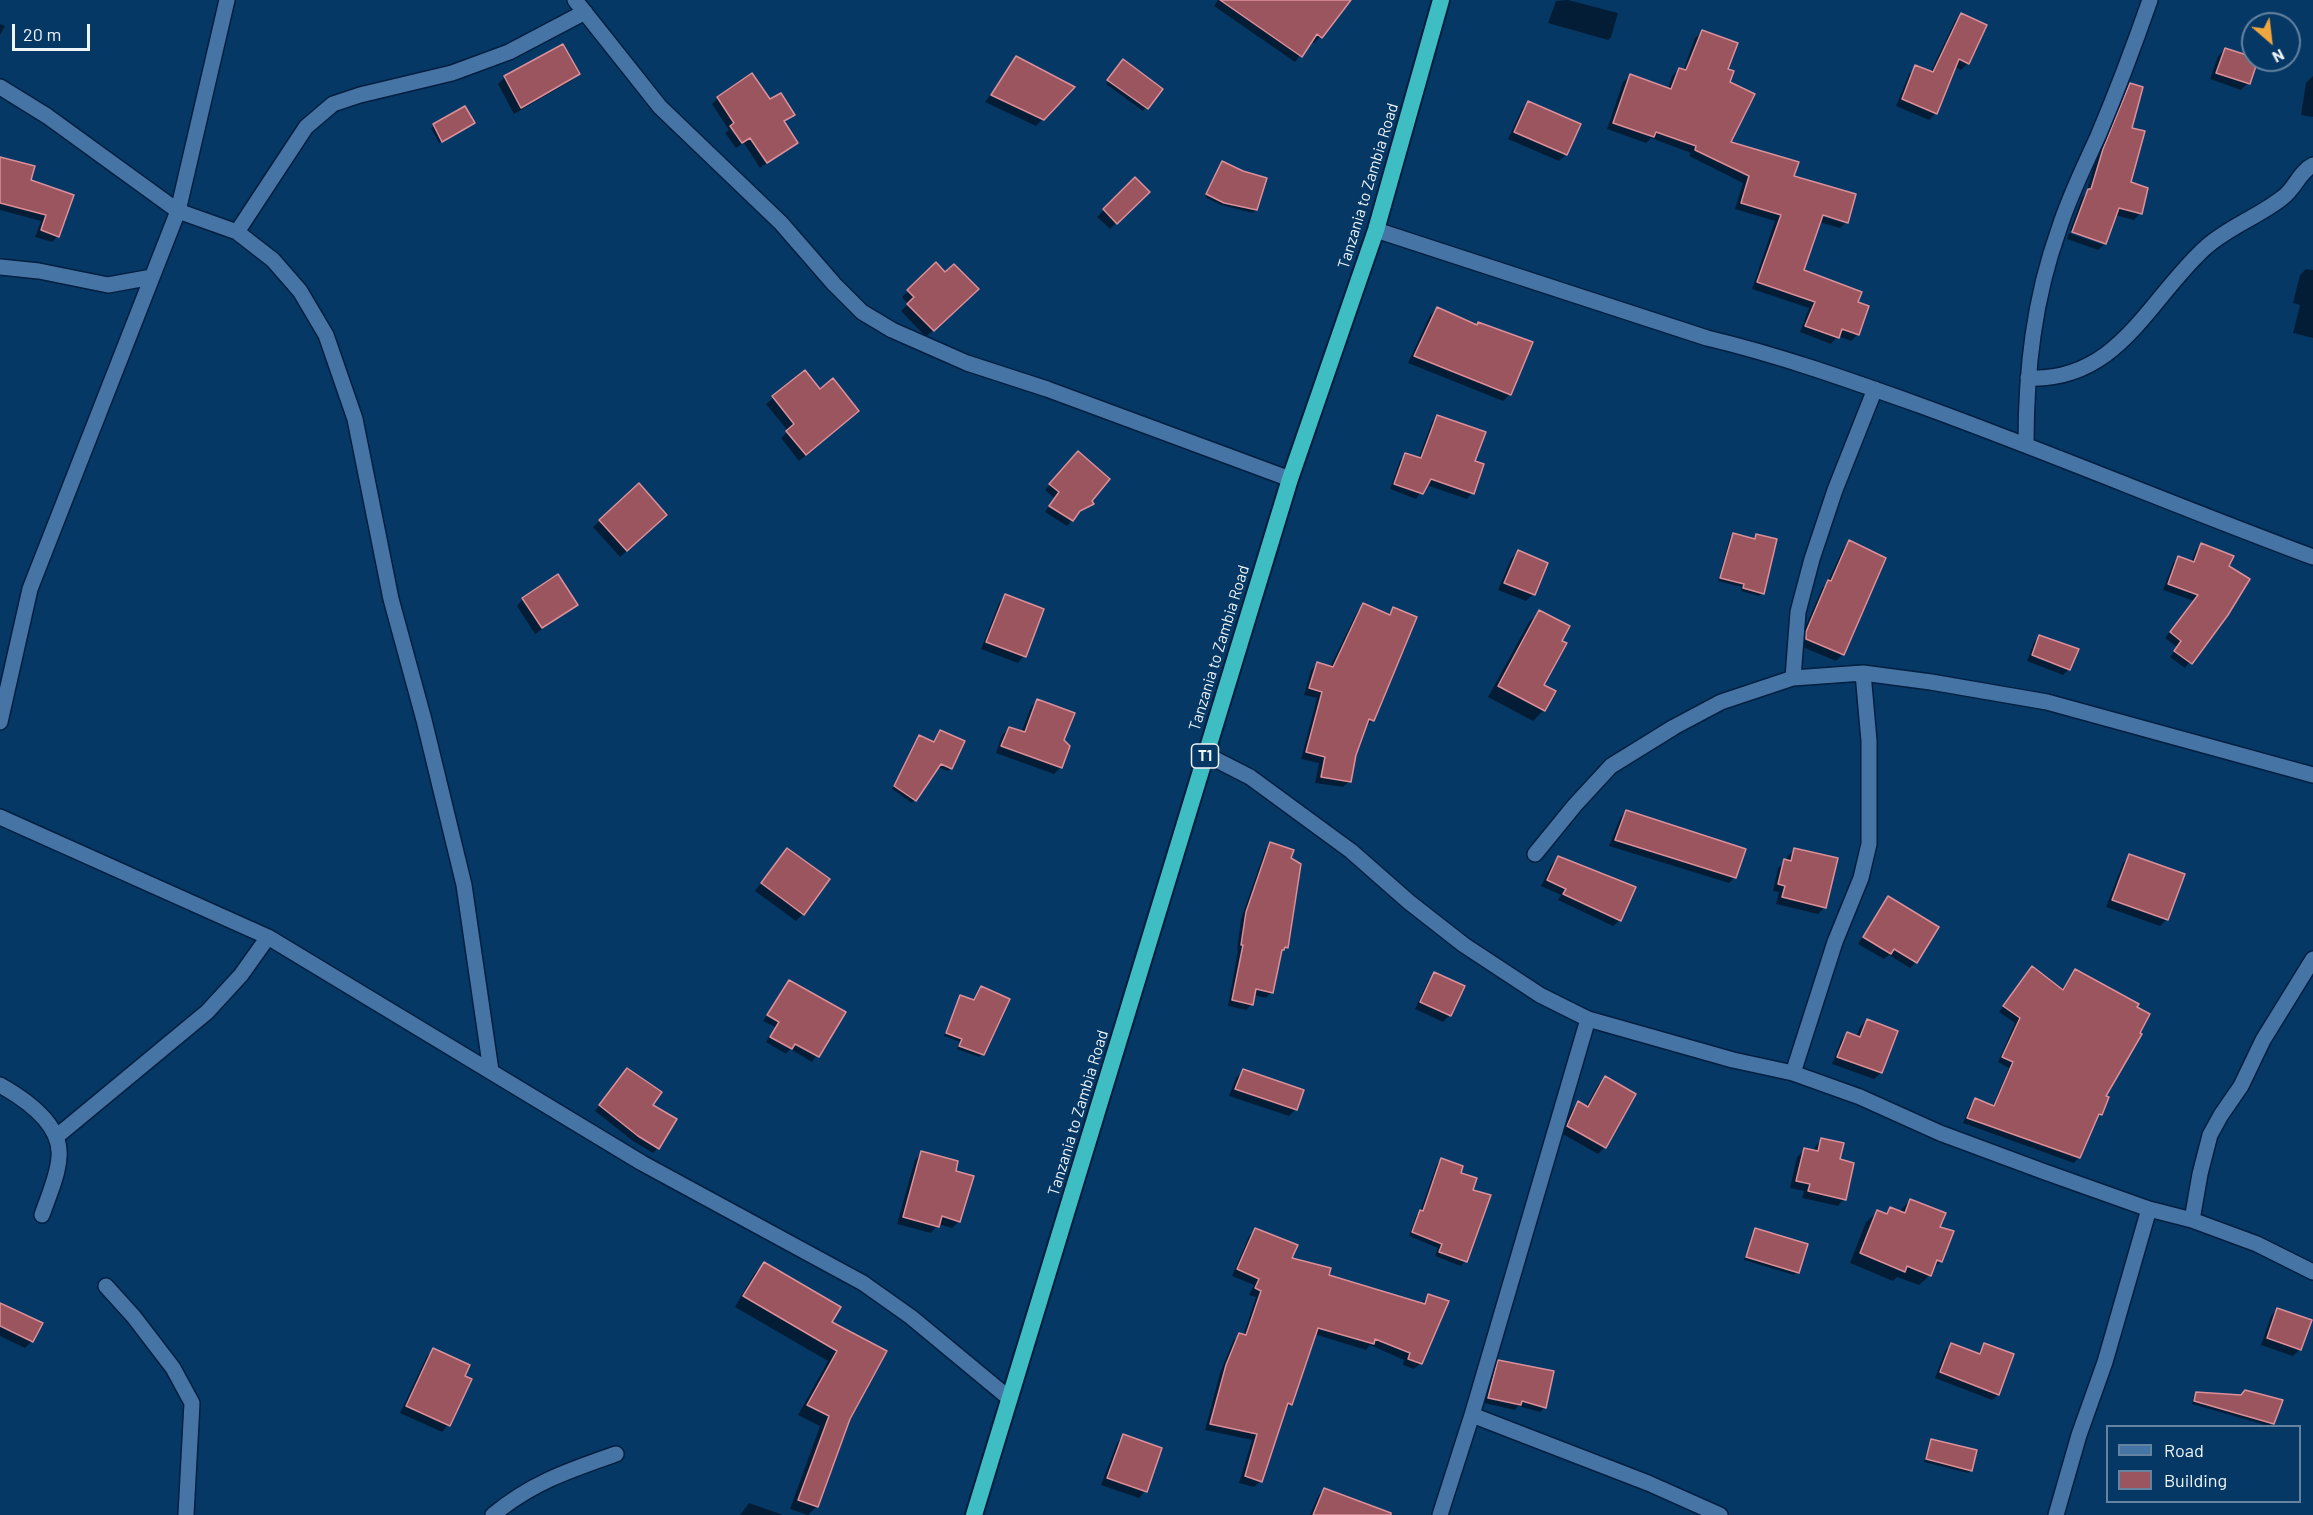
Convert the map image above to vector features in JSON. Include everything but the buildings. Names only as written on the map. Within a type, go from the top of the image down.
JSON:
[{"type":"highway","name":"Tanzania to Zambia Road","points":[[974,1515],[1290,479],[1376,230],[1441,0]]},
{"type":"street","points":[[0,722],[30,589],[178,211],[227,0]]},
{"type":"street","points":[[575,0],[660,106],[781,223],[834,284],[862,312],[892,330],[967,363],[1047,389],[1290,479]]},
{"type":"street","points":[[2026,444],[2030,347],[2044,280],[2059,228],[2132,53],[2150,0]]},
{"type":"street","points":[[237,232],[306,127],[333,104],[360,95],[452,73],[508,52],[585,12]]},
{"type":"street","points":[[0,87],[47,116],[178,211],[237,232],[273,260],[300,291],[326,335],[355,419],[391,599],[465,885],[491,1071]]},
{"type":"street","points":[[2028,378],[2058,377],[2100,360],[2135,328],[2207,246],[2284,197],[2301,175],[2313,165]]},
{"type":"street","points":[[1376,230],[1707,338],[1761,351],[1875,389],[2026,444],[2313,557]]},
{"type":"street","points":[[0,267],[39,271],[79,281],[108,285],[152,277]]},
{"type":"street","points":[[1793,678],[1798,612],[1812,559],[1835,490],[1875,389]]},
{"type":"street","points":[[1793,1073],[1835,942],[1861,878],[1869,844],[1869,741],[1863,673]]},
{"type":"street","points":[[1536,854],[1575,805],[1611,766],[1674,727],[1721,702],[1793,678],[1863,673],[2047,702],[2313,775]]},
{"type":"street","points":[[1205,754],[1250,777],[1351,851],[1409,902],[1464,945],[1540,995],[1588,1018],[1733,1060],[1793,1073],[1860,1097],[1940,1132],[2149,1209],[2192,1220],[2257,1244],[2313,1272]]},
{"type":"street","points":[[0,817],[268,937],[642,1163],[863,1283],[911,1317],[1010,1399]]},
{"type":"street","points":[[56,1137],[207,1012],[241,975],[268,937]]},
{"type":"street","points":[[2192,1220],[2210,1135],[2241,1086],[2264,1040],[2313,959]]},
{"type":"street","points":[[1440,1515],[1472,1415],[1588,1018]]},
{"type":"street","points":[[0,1085],[14,1093],[46,1120],[56,1137],[60,1156],[42,1215]]},
{"type":"street","points":[[2056,1515],[2079,1435],[2105,1362],[2149,1209]]},
{"type":"street","points":[[106,1286],[173,1368],[192,1403],[186,1515]]},
{"type":"street","points":[[1472,1415],[1648,1483],[1720,1515]]},
{"type":"street","points":[[493,1515],[514,1497],[541,1483],[616,1454]]}]
